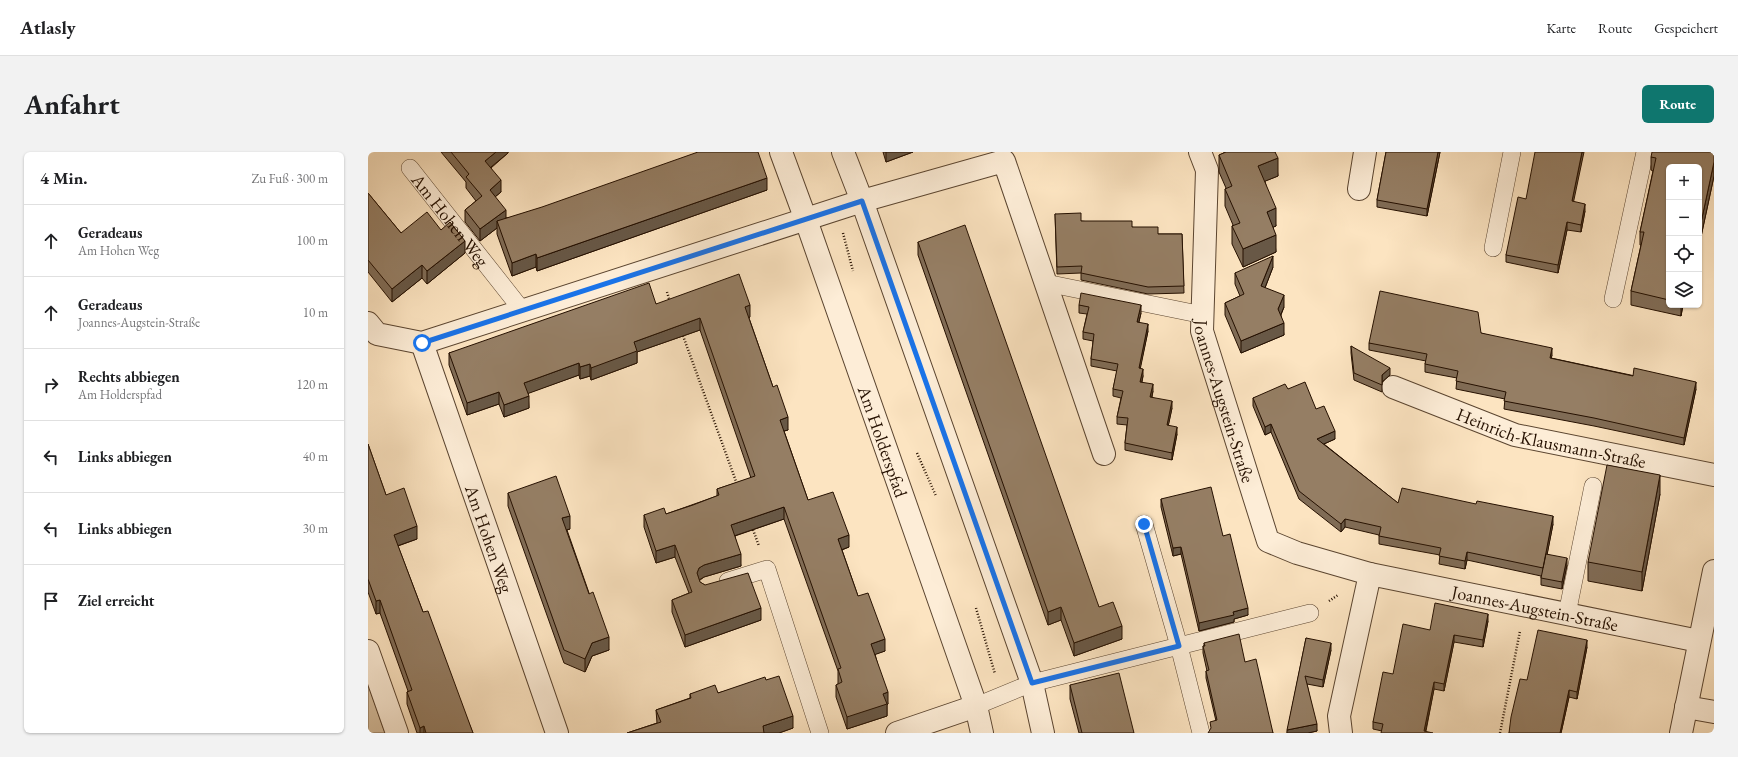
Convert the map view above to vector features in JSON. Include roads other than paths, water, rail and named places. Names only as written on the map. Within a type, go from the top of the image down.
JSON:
[{"type":"street","name":"Am Holderspfad","points":[[781,152],[976,706],[982,733]]},
{"type":"street","points":[[843,152],[862,201],[1032,683],[1043,733]]},
{"type":"street","name":"Joannes-Augstein-Straße","points":[[1200,152],[1207,170],[1202,331],[1268,541],[1297,553],[1370,574],[1699,641]]},
{"type":"street","points":[[1359,189],[1365,152]]},
{"type":"street","points":[[371,331],[422,343],[806,220],[836,209],[1004,161],[1104,454]]},
{"type":"street","name":"Am Hohen Weg","points":[[422,343],[557,733]]},
{"type":"street","name":"Heinrich-Klausmann-Straße","points":[[1393,387],[1515,435],[1714,475]]},
{"type":"street","points":[[1681,733],[1714,571]]},
{"type":"street","points":[[1341,733],[1339,716],[1370,574]]},
{"type":"street","points":[[368,651],[396,733]]},
{"type":"street","points":[[897,733],[976,706]]},
{"type":"street","points":[[1686,707],[1714,712]]},
{"type":"lane","points":[[1493,248],[1512,152]]},
{"type":"lane","points":[[1613,299],[1645,152]]},
{"type":"lane","name":"Am Hohen Weg","points":[[410,168],[522,310]]},
{"type":"lane","points":[[1046,284],[1203,315]]},
{"type":"lane","points":[[1568,614],[1593,486]]},
{"type":"lane","points":[[1144,524],[1179,646],[1201,733]]},
{"type":"lane","points":[[714,585],[767,569],[820,733]]},
{"type":"lane","points":[[976,706],[1032,683],[1310,614]]}]
